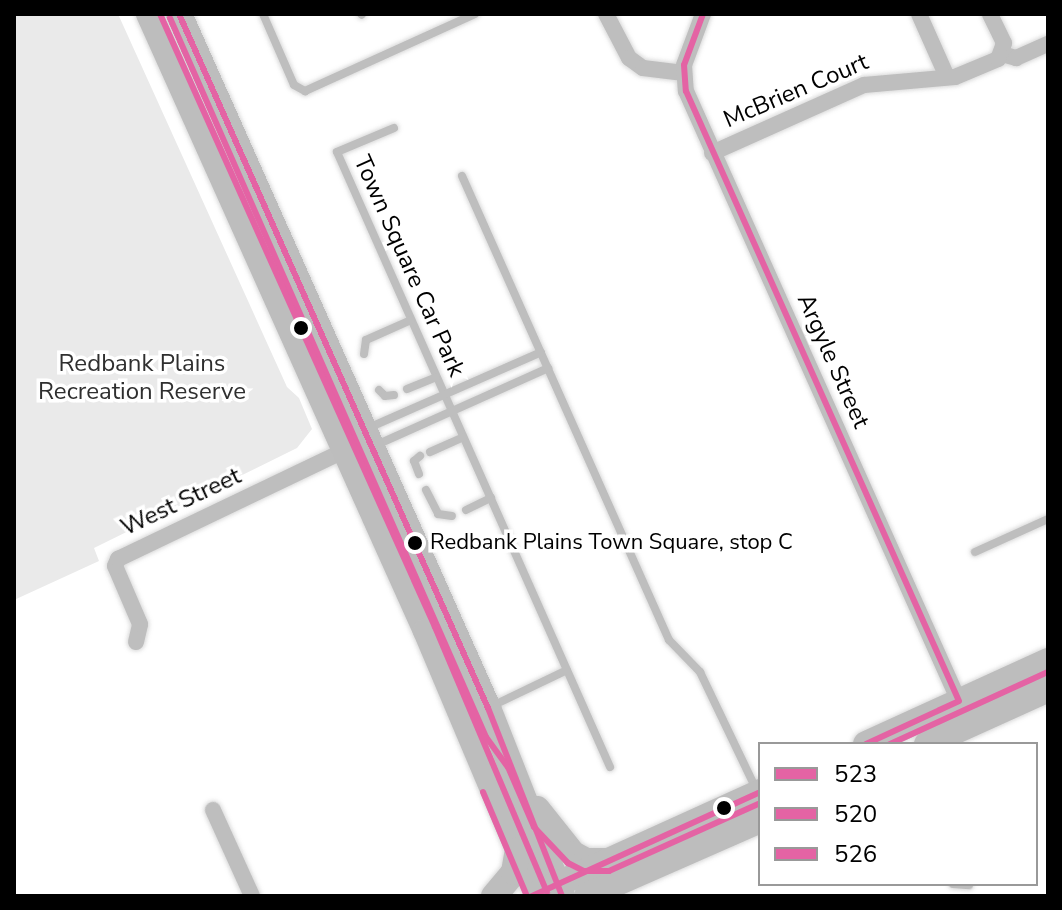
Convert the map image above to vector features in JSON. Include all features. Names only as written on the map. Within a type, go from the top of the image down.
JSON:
[{"type":"main road","points":[[149,14],[360,443],[491,720],[517,762],[542,821],[560,842],[586,861],[608,861]]},
{"type":"main road","points":[[179,14],[360,443],[518,850],[549,893]]},
{"type":"main road","points":[[929,742],[964,713],[1048,661]]},
{"type":"main road","points":[[872,742],[1048,689]]},
{"type":"main road","points":[[491,720],[549,893]]},
{"type":"main road","points":[[549,893],[608,861],[758,793]]},
{"type":"main road","points":[[587,896],[758,821]]},
{"type":"main road","points":[[494,896],[514,872],[518,850]]},
{"type":"street","points":[[606,14],[629,58],[643,68],[684,73],[703,14]]},
{"type":"street","points":[[919,14],[947,77]]},
{"type":"street","points":[[990,14],[1004,43],[1002,54]]},
{"type":"street","name":"McBrien Court","points":[[712,153],[864,85],[947,77],[969,72],[1002,54],[1016,58],[1048,44]]},
{"type":"street","name":"Argyle Street","points":[[684,73],[686,91],[712,153],[964,713]]},
{"type":"street","name":"West Street","points":[[136,642],[140,624],[115,566],[118,559],[360,443]]},
{"type":"street","points":[[213,810],[252,896]]},
{"type":"lane","points":[[263,14],[294,85],[305,91],[475,14]]},
{"type":"lane","name":"Town Square Car Park","points":[[394,128],[337,152],[610,767]]},
{"type":"lane","points":[[462,176],[669,640],[700,672],[758,791]]},
{"type":"lane","points":[[364,354],[366,340],[411,320]]},
{"type":"lane","name":"Town Square Car Park","points":[[360,443],[444,395],[541,352]]},
{"type":"lane","name":"Town Square Car Park","points":[[360,443],[451,411],[548,368]]},
{"type":"lane","points":[[407,389],[436,377]]},
{"type":"lane","points":[[379,390],[385,396],[394,395]]},
{"type":"lane","points":[[430,452],[463,437]]},
{"type":"lane","points":[[419,474],[414,461],[420,456]]},
{"type":"lane","points":[[426,490],[438,514],[452,516]]},
{"type":"lane","points":[[466,510],[491,498]]},
{"type":"lane","points":[[975,552],[1048,519]]},
{"type":"lane","points":[[491,720],[567,670]]},
{"type":"green space","name":"Redbank Plains Recreation Reserve","points":[[14,14],[118,14],[287,387],[299,398],[312,429],[297,448],[94,548],[99,561],[14,600]]},
{"type":"transit line","name":"526","points":[[160,14],[435,627],[547,892]]},
{"type":"transit line","name":"523","points":[[179,14],[488,708],[562,896]]},
{"type":"transit line","name":"523","points":[[703,14],[684,65],[686,91],[959,701]]},
{"type":"transit line","name":"520","points":[[170,18],[486,737],[508,767],[534,827],[568,863],[584,871],[609,871],[758,804]]},
{"type":"transit line","name":"520","points":[[894,742],[1048,672]]},
{"type":"transit line","name":"523","points":[[870,742],[959,701]]},
{"type":"transit line","name":"520","points":[[483,792],[527,896]]},
{"type":"transit line","name":"523","points":[[532,896],[758,793]]},
{"type":"place","name":"Redbank Plains Town Square, stop C","points":[[415,543]]}]
